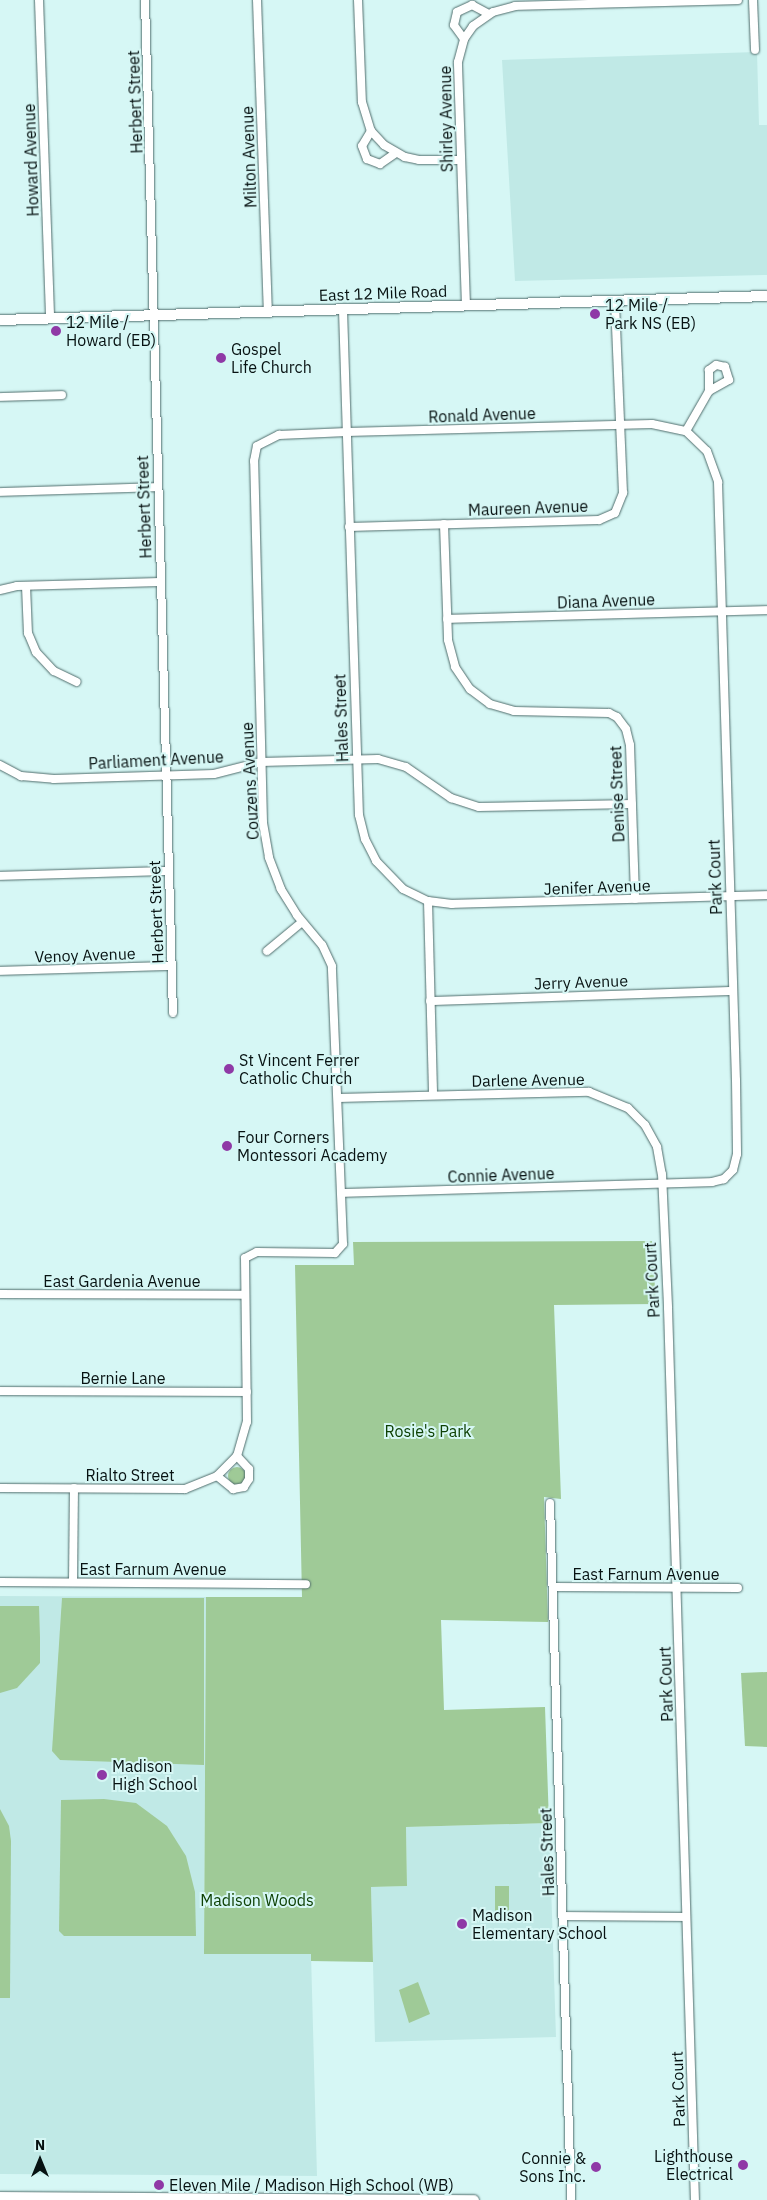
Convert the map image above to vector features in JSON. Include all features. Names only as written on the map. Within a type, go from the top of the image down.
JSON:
[{"type":"main road","name":"East 12 Mile Road","points":[[0,320],[767,296]]},
{"type":"main road","points":[[0,2196],[91,2199],[474,2200]]},
{"type":"street","name":"Howard Avenue","points":[[39,0],[50,319]]},
{"type":"street","name":"Herbert Street","points":[[145,0],[173,1013]]},
{"type":"street","name":"Milton Avenue","points":[[257,0],[268,312]]},
{"type":"street","points":[[358,0],[362,102],[371,131],[396,154],[419,160],[460,160]]},
{"type":"street","points":[[464,39],[454,25],[457,12],[472,5],[488,14],[521,6],[738,0]]},
{"type":"street","points":[[753,0],[755,50]]},
{"type":"street","name":"Shirley Avenue","points":[[466,306],[458,62],[464,39],[488,14]]},
{"type":"street","points":[[371,131],[362,146],[367,159],[380,164],[396,154]]},
{"type":"street","points":[[615,301],[619,424]]},
{"type":"street","name":"Hales Street","points":[[343,310],[359,815],[370,852],[394,883],[428,901]]},
{"type":"street","points":[[686,431],[709,391]]},
{"type":"street","points":[[0,397],[62,395]]},
{"type":"street","name":"Park Court","points":[[619,424],[664,424],[686,431],[702,444],[716,472],[730,896],[736,1163],[730,1174],[720,1181],[662,1184],[677,1588],[695,2200]]},
{"type":"street","name":"Ronald Avenue","points":[[346,432],[619,424]]},
{"type":"street","name":"Maureen Avenue","points":[[349,527],[599,520],[608,517],[619,507],[623,493],[619,424]]},
{"type":"street","name":"Couzens Avenue","points":[[248,1255],[329,1254],[340,1249],[343,1240],[332,966],[322,945],[302,922],[281,889],[269,857],[263,823],[255,454],[258,446],[271,436],[346,432]]},
{"type":"street","points":[[0,492],[158,487]]},
{"type":"street","name":"Denise Street","points":[[444,524],[446,619],[455,667],[470,689],[480,699],[514,711],[599,711],[617,717],[629,736],[634,899]]},
{"type":"street","points":[[0,590],[26,586],[160,582]]},
{"type":"street","points":[[26,586],[28,633],[36,652],[54,671],[77,682]]},
{"type":"street","name":"Diana Avenue","points":[[446,619],[767,610]]},
{"type":"street","name":"Parliament Avenue","points":[[0,766],[21,776],[42,779],[214,774],[261,762],[356,759],[397,763],[414,771],[452,798],[479,807],[632,804]]},
{"type":"street","points":[[0,876],[169,871]]},
{"type":"street","name":"Jenifer Avenue","points":[[428,901],[468,905],[767,896]]},
{"type":"street","points":[[428,901],[433,1095]]},
{"type":"street","points":[[268,951],[302,922]]},
{"type":"street","name":"Venoy Avenue","points":[[0,971],[171,966]]},
{"type":"street","name":"Jerry Avenue","points":[[430,1000],[732,992]]},
{"type":"street","name":"Darlene Avenue","points":[[338,1098],[577,1091],[609,1098],[628,1108],[650,1132],[660,1159],[662,1184]]},
{"type":"street","name":"Connie Avenue","points":[[341,1193],[662,1184]]},
{"type":"street","name":"Rialto Street","points":[[73,1582],[74,1488],[185,1489],[217,1476],[237,1456],[246,1430],[244,1265],[248,1255]]},
{"type":"street","name":"East Gardenia Avenue","points":[[0,1294],[244,1295]]},
{"type":"street","name":"Bernie Lane","points":[[0,1391],[246,1392]]},
{"type":"street","points":[[217,1476],[233,1489],[247,1483],[249,1469],[237,1456]]},
{"type":"street","points":[[0,1488],[74,1488]]},
{"type":"street","name":"Hales Street","points":[[550,1503],[571,2200]]},
{"type":"street","name":"East Farnum Avenue","points":[[0,1582],[306,1584]]},
{"type":"street","name":"East Farnum Avenue","points":[[553,1587],[738,1588]]},
{"type":"street","points":[[563,1916],[686,1916]]},
{"type":"shaded area","points":[[757,52],[759,125],[767,125],[767,275],[515,281],[502,60]]},
{"type":"shaded area","name":"Madison High School","points":[[0,1596],[206,1597],[204,1954],[311,1954],[317,2176],[0,2174]]},
{"type":"shaded area","name":"Madison Elementary School","points":[[549,1823],[556,2037],[375,2042],[371,1887],[407,1886],[406,1827]]},
{"type":"green space","name":"Rosie's Park","points":[[652,1241],[656,1304],[554,1305],[561,1499],[544,1497],[548,1622],[441,1620],[444,1710],[545,1707],[549,1823],[406,1827],[407,1886],[371,1887],[373,1962],[311,1961],[311,1954],[204,1954],[206,1597],[302,1597],[295,1265],[354,1265],[353,1242]]},
{"type":"green space","points":[[233,1467],[241,1467],[246,1472],[244,1483],[233,1485],[228,1480],[228,1472]]},
{"type":"green space","points":[[62,1598],[204,1598],[204,1765],[60,1760],[52,1751]]},
{"type":"green space","points":[[0,1606],[39,1606],[40,1663],[17,1688],[0,1693]]},
{"type":"green space","points":[[767,1672],[767,1747],[745,1746],[741,1673]]},
{"type":"green space","points":[[104,1799],[136,1803],[167,1826],[186,1856],[195,1892],[196,1936],[64,1936],[59,1931],[61,1800]]},
{"type":"green space","points":[[0,1809],[9,1826],[11,1841],[10,1998],[0,1998]]},
{"type":"green space","points":[[495,1886],[509,1886],[509,1913],[495,1913]]},
{"type":"green space","points":[[418,1982],[430,2014],[409,2023],[399,1990]]},
{"type":"place","name":"12 Mile / Park NS (EB)","points":[[595,314]]},
{"type":"place","name":"12 Mile / Howard (EB)","points":[[56,331]]},
{"type":"place","name":"Gospel Life Church","points":[[221,358]]},
{"type":"place","name":"St Vincent Ferrer Catholic Church","points":[[229,1069]]},
{"type":"place","name":"Four Corners Montessori Academy","points":[[227,1146]]},
{"type":"place","name":"Madison High School","points":[[102,1775]]},
{"type":"place","name":"Madison Elementary School","points":[[462,1924]]},
{"type":"place","name":"Lighthouse Electrical","points":[[743,2165]]},
{"type":"place","name":"Connie & Sons Inc.","points":[[596,2167]]},
{"type":"place","name":"Eleven Mile / Madison High School (WB)","points":[[159,2185]]},
{"type":"park label","name":"Madison Woods","points":[[257,1900]]}]
